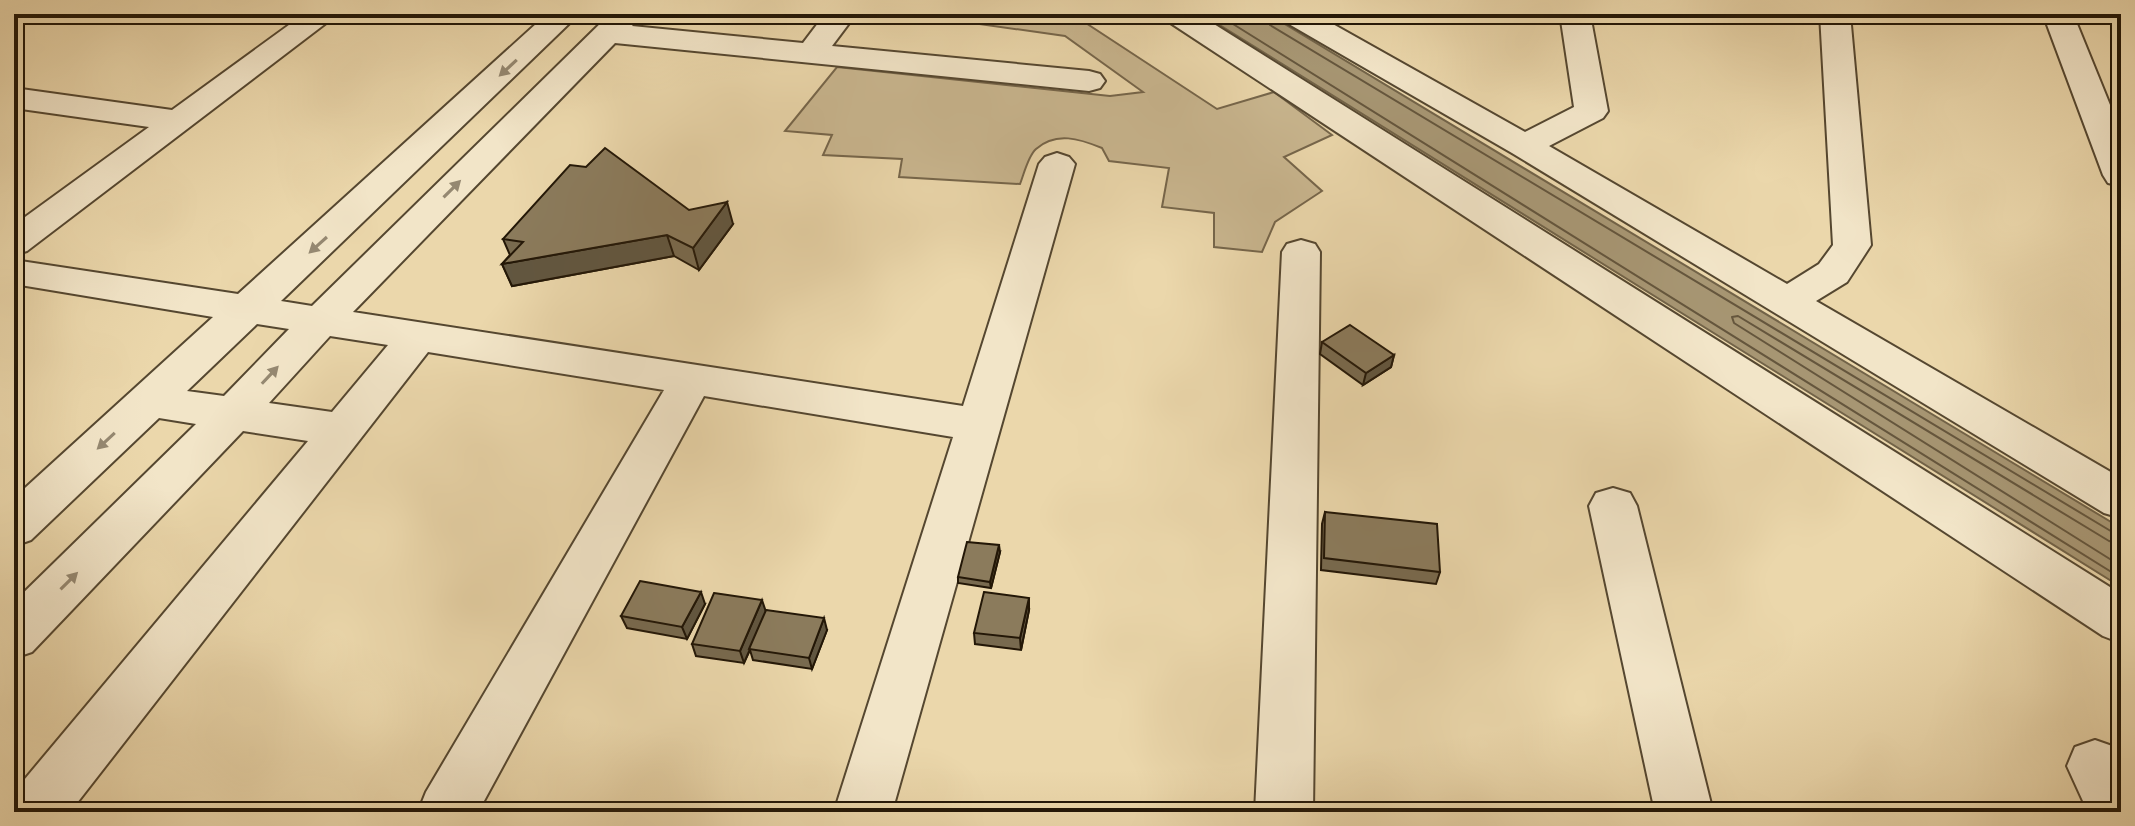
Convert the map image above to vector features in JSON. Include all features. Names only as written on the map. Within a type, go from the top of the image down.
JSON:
[{"type":"street","points":[[14,243],[323,14]]},
{"type":"street","points":[[14,527],[564,14]]},
{"type":"street","points":[[811,53],[841,14]]},
{"type":"street","points":[[1177,14],[2121,621]]},
{"type":"street","points":[[1524,146],[1591,111],[1575,14]]},
{"type":"street","points":[[1786,302],[1833,273],[1852,245],[1835,14]]},
{"type":"street","points":[[2058,14],[2121,175]]},
{"type":"street","points":[[1316,18],[1524,146],[2121,500]]},
{"type":"street","points":[[14,636],[319,322],[618,23],[811,53],[1089,81]]},
{"type":"street","points":[[14,98],[179,121]]},
{"type":"street","points":[[863,812],[1057,164]]},
{"type":"street","points":[[1284,812],[1301,252]]},
{"type":"street","points":[[14,272],[979,425]]},
{"type":"street","points":[[34,812],[419,335]]},
{"type":"street","points":[[447,812],[692,379]]},
{"type":"street","points":[[149,401],[343,430]]},
{"type":"street","points":[[1613,506],[1684,812]]},
{"type":"shaded area","points":[[939,14],[1072,14],[1217,109],[1274,92],[1332,135],[1284,157],[1322,191],[1275,222],[1262,252],[1214,247],[1214,213],[1162,207],[1169,168],[1109,161],[1102,148],[1085,142],[1060,138],[1044,143],[1031,156],[1020,184],[899,177],[902,159],[823,155],[832,135],[785,131],[837,67],[1110,96],[1143,92],[1065,36],[937,18]]},
{"type":"water","points":[[1202,14],[1268,14],[2121,528],[2121,587]]},
{"type":"building","points":[[366,14],[404,14],[399,18]]},
{"type":"building","points":[[605,148],[689,210],[727,202],[693,248],[667,235],[502,264],[523,242],[503,239],[570,165],[586,167]]},
{"type":"building","points":[[1350,325],[1394,355],[1366,373],[1322,342]]},
{"type":"building","points":[[1325,512],[1437,524],[1440,572],[1324,558]]},
{"type":"building","points":[[967,542],[999,545],[990,582],[958,577]]},
{"type":"building","points":[[640,581],[701,592],[682,627],[621,616]]},
{"type":"building","points":[[984,592],[1029,598],[1020,638],[974,633]]},
{"type":"building","points":[[714,593],[762,600],[740,651],[692,644]]},
{"type":"building","points":[[766,610],[824,618],[809,658],[749,649]]}]
